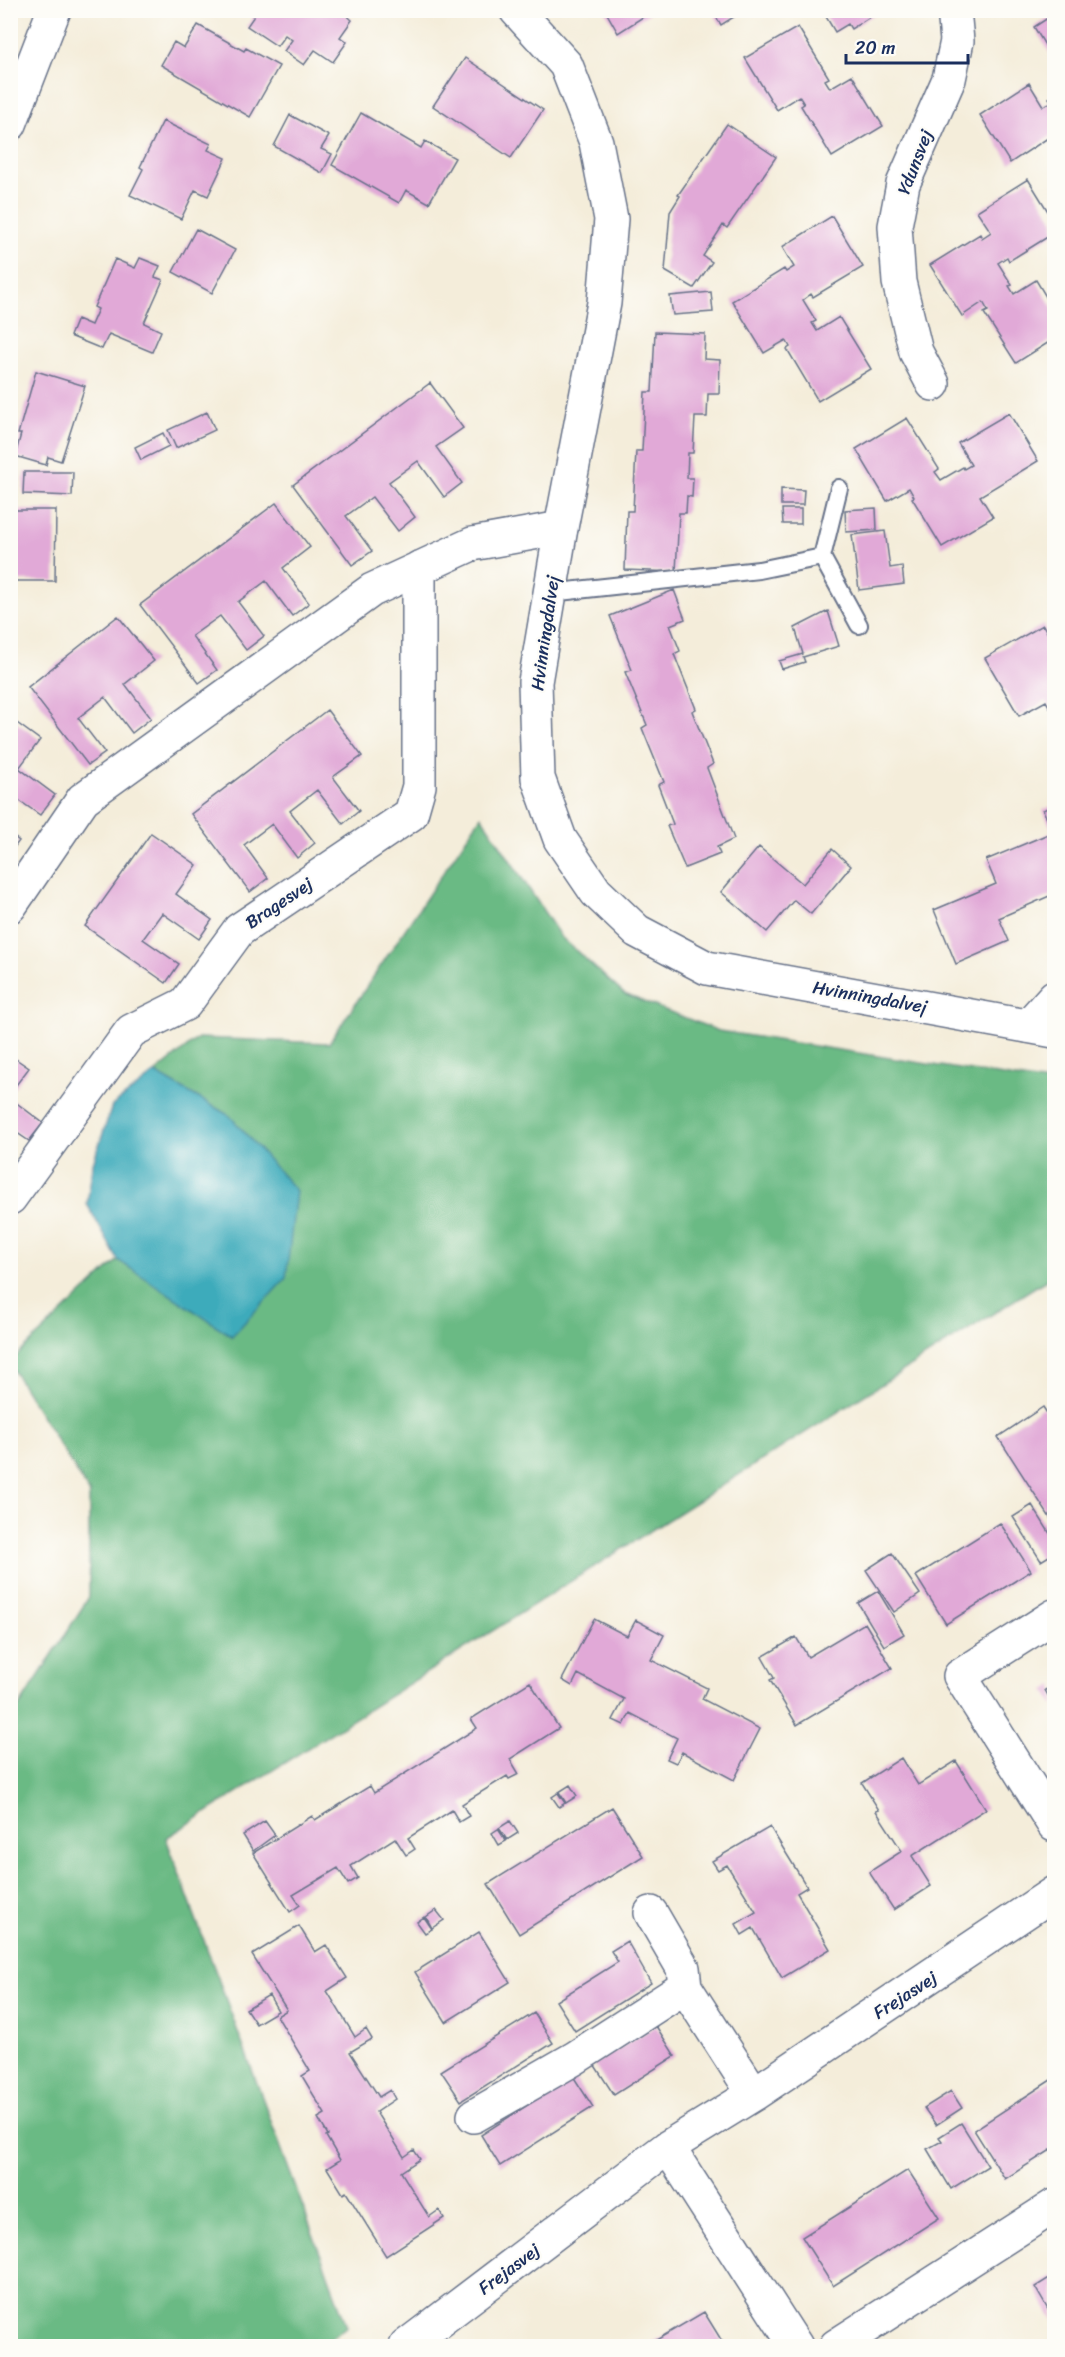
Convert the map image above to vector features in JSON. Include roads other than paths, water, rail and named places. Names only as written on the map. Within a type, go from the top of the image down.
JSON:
[{"type":"street","points":[[10,124],[54,10]]},
{"type":"street","name":"Hvinningdalvej","points":[[516,10],[566,64],[596,142],[611,219],[604,303],[561,528],[535,682],[538,778],[560,839],[596,892],[637,931],[707,968],[1041,1028]]},
{"type":"street","name":"Ydunsvej","points":[[933,384],[916,352],[898,282],[895,226],[903,184],[949,79],[957,41],[954,10]]},
{"type":"street","points":[[10,906],[83,799],[372,591],[472,544],[561,528]]},
{"type":"street","name":"Bragesvej","points":[[10,1198],[131,1031],[185,1004],[239,930],[411,814],[420,786],[419,568]]},
{"type":"street","points":[[1041,1028],[1054,997]]},
{"type":"street","points":[[1054,1616],[960,1676],[1054,1825]]},
{"type":"street","name":"Frejasvej","points":[[406,2346],[668,2147],[754,2094],[1054,1893]]},
{"type":"street","points":[[651,1913],[683,1968],[685,1987],[754,2094]]},
{"type":"street","points":[[474,2116],[574,2058],[685,1987]]},
{"type":"street","points":[[668,2147],[796,2346]]},
{"type":"street","points":[[836,2346],[1054,2206]]},
{"type":"lane","points":[[839,488],[822,557],[859,625]]},
{"type":"lane","points":[[550,592],[759,570],[822,557]]},
{"type":"water","points":[[155,1073],[230,1116],[296,1191],[286,1278],[232,1336],[118,1260],[87,1204],[93,1163],[112,1106]]}]
